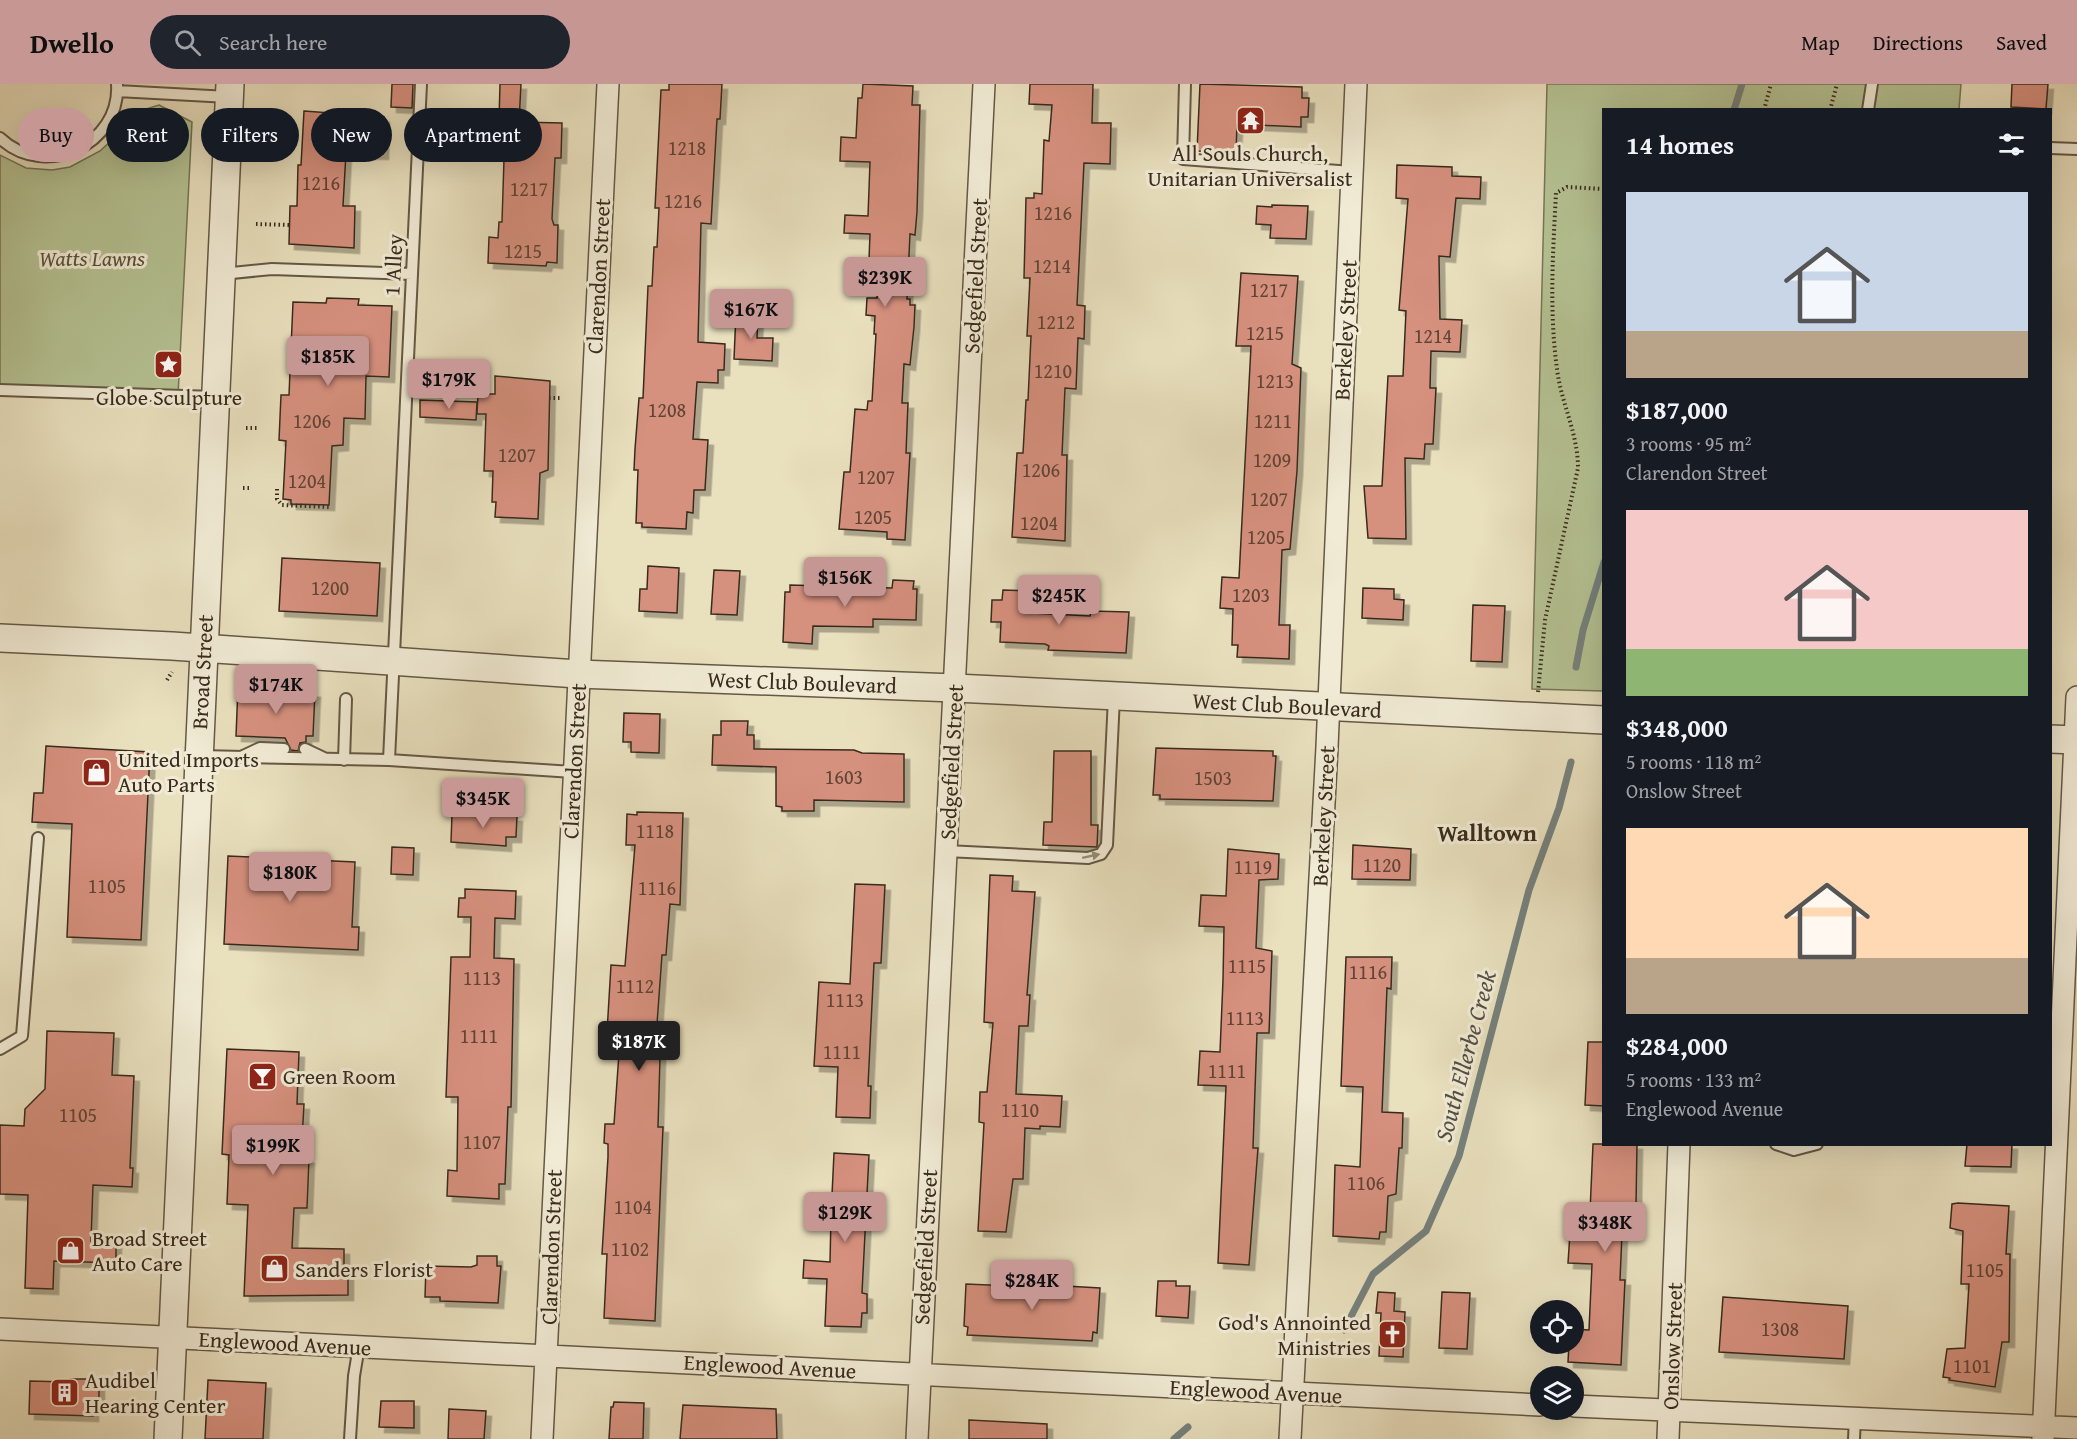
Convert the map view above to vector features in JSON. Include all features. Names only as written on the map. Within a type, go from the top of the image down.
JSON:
[{"type":"street","name":"Clarendon Street","points":[[542,1439],[608,84]]},
{"type":"street","name":"Sedgefield Street","points":[[917,1439],[984,84]]},
{"type":"street","name":"Berkeley Street","points":[[1290,1439],[1329,707],[1356,84]]},
{"type":"street","name":"Broad Street","points":[[168,1439],[197,756],[230,90]]},
{"type":"street","name":"West Club Boulevard","points":[[0,638],[203,648],[393,663],[578,674],[955,688],[1602,720]]},
{"type":"street","points":[[2043,1432],[2068,740],[2077,697]]},
{"type":"street","name":"Onslow Street","points":[[1668,1439],[1679,1146]]},
{"type":"street","name":"Englewood Avenue","points":[[0,1329],[1530,1405]]},
{"type":"street","points":[[1584,1406],[1855,1418],[2043,1432],[2077,1428]]},
{"type":"lane","name":"1 Alley","points":[[389,760],[421,84]]},
{"type":"lane","points":[[1185,84],[1183,159],[1352,172]]},
{"type":"lane","points":[[1868,108],[1872,84]]},
{"type":"lane","points":[[0,138],[17,150],[31,155],[46,157],[75,152],[87,145],[108,123],[117,88],[230,90]]},
{"type":"lane","points":[[2052,148],[2077,149]]},
{"type":"lane","points":[[221,274],[273,269],[412,274]]},
{"type":"lane","points":[[0,390],[215,397]]},
{"type":"lane","points":[[946,851],[1033,857],[1088,858],[1101,854],[1107,846],[1114,696]]},
{"type":"lane","points":[[344,760],[346,699]]},
{"type":"lane","points":[[240,758],[260,748],[284,749]]},
{"type":"lane","points":[[305,750],[330,760]]},
{"type":"lane","points":[[197,756],[389,760],[573,772]]},
{"type":"lane","points":[[0,1049],[22,1036],[38,838]]},
{"type":"lane","points":[[1782,1146],[1794,1150],[1809,1146]]},
{"type":"lane","points":[[350,1439],[354,1376],[359,1346]]},
{"type":"lane","points":[[1854,1439],[1855,1418]]},
{"type":"path","points":[[1765,108],[1771,84]]},
{"type":"path","points":[[1831,108],[1837,84]]},
{"type":"path","points":[[1537,717],[1539,662],[1545,620],[1578,468],[1578,445],[1557,372],[1552,319],[1551,281],[1556,193],[1567,187],[1602,189]]},
{"type":"path","points":[[256,224],[290,225]]},
{"type":"path","points":[[549,398],[561,398]]},
{"type":"path","points":[[246,428],[257,428]]},
{"type":"path","points":[[243,488],[251,488]]},
{"type":"path","points":[[277,489],[279,502],[288,507],[330,507]]},
{"type":"path","points":[[167,680],[172,672]]},
{"type":"green space","points":[[1547,84],[1961,84],[1959,108],[1602,108],[1602,691],[1532,689]]},
{"type":"green space","name":"Watts Lawns","points":[[159,105],[165,108],[149,108]]},
{"type":"green space","name":"Watts Lawns","points":[[189,120],[192,122],[178,396],[0,390],[0,155],[26,168],[52,170],[70,167],[79,162],[94,162],[94,154],[106,146],[106,162],[189,162]]},
{"type":"building","points":[[392,84],[413,84],[412,108],[391,107]]},
{"type":"building","points":[[500,84],[521,84],[520,108],[499,108]]},
{"type":"building","points":[[669,84],[722,84],[720,119],[717,119],[711,224],[701,223],[698,342],[725,344],[724,370],[718,370],[718,383],[697,382],[693,439],[708,440],[705,490],[694,490],[693,513],[687,512],[686,529],[642,527],[642,523],[636,523],[638,470],[634,470],[635,449],[639,398],[643,398],[648,286],[652,286],[654,247],[657,247],[659,208],[655,208],[661,90],[669,90]]},
{"type":"building","points":[[863,84],[913,86],[912,105],[920,105],[917,212],[915,235],[910,234],[907,299],[910,299],[910,305],[915,305],[914,327],[910,365],[904,364],[902,403],[908,403],[906,453],[910,453],[905,540],[887,539],[887,532],[839,529],[844,472],[850,472],[855,409],[867,410],[868,401],[872,401],[876,334],[874,334],[875,316],[866,315],[867,298],[877,298],[879,260],[869,260],[870,234],[844,233],[845,215],[868,216],[870,162],[840,161],[841,137],[856,138],[858,98],[862,98]]},
{"type":"building","points":[[1030,84],[1093,84],[1092,123],[1111,123],[1110,164],[1084,163],[1077,305],[1085,306],[1084,339],[1078,338],[1076,389],[1065,388],[1062,455],[1067,455],[1065,541],[1012,537],[1017,453],[1023,453],[1031,336],[1027,336],[1030,278],[1024,278],[1026,198],[1034,198],[1034,193],[1042,194],[1044,140],[1049,141],[1052,105],[1029,104]]},
{"type":"building","name":"All Souls Church, Unitarian Universalist","points":[[1200,84],[1302,87],[1302,98],[1309,98],[1308,117],[1301,117],[1301,127],[1237,124],[1236,153],[1197,151]]},
{"type":"building","points":[[2012,84],[2048,84],[2046,108],[2011,107]]},
{"type":"building","points":[[304,111],[311,112],[311,162],[345,162],[343,206],[355,206],[354,248],[289,244],[290,206],[297,206],[298,165],[301,165]]},
{"type":"building","points":[[542,123],[562,123],[561,158],[555,158],[552,219],[554,225],[558,225],[557,263],[547,262],[546,266],[488,263],[489,237],[498,238],[499,222],[502,222],[504,162],[542,162]]},
{"type":"building","points":[[1397,165],[1452,167],[1452,176],[1481,177],[1480,199],[1456,198],[1450,257],[1439,256],[1440,319],[1462,320],[1460,352],[1431,351],[1430,388],[1436,388],[1433,444],[1425,444],[1424,459],[1405,458],[1406,539],[1368,538],[1364,486],[1382,486],[1388,376],[1403,376],[1406,311],[1399,310],[1408,199],[1396,198]]},
{"type":"building","points":[[1272,205],[1308,206],[1306,239],[1270,238],[1271,225],[1256,224],[1257,206],[1272,207]]},
{"type":"building","points":[[1241,273],[1298,276],[1292,364],[1301,368],[1297,471],[1290,549],[1282,550],[1279,625],[1290,625],[1289,659],[1237,657],[1238,645],[1232,645],[1233,609],[1220,608],[1222,577],[1239,578],[1251,346],[1236,346]]},
{"type":"building","points":[[327,298],[359,299],[358,305],[392,306],[389,377],[366,376],[365,419],[344,418],[343,445],[332,446],[329,505],[291,504],[291,500],[283,499],[286,441],[279,440],[281,395],[289,395],[293,302],[326,303]]},
{"type":"building","points":[[736,313],[758,314],[757,338],[773,338],[772,361],[734,359]]},
{"type":"building","points":[[495,376],[550,381],[548,470],[540,473],[538,519],[495,517],[496,502],[492,502],[493,471],[484,471],[486,414],[477,414],[478,394],[495,394]]},
{"type":"building","points":[[420,400],[477,402],[476,420],[420,417]]},
{"type":"building","points":[[282,558],[380,563],[377,616],[279,611]]},
{"type":"building","points":[[648,566],[679,568],[677,613],[639,611],[640,589],[647,589]]},
{"type":"building","points":[[714,570],[740,571],[737,615],[711,614]]},
{"type":"building","points":[[893,580],[914,581],[913,589],[917,589],[916,620],[873,619],[873,627],[813,626],[812,644],[783,642],[785,592],[790,592],[790,585],[892,588]]},
{"type":"building","points":[[1363,588],[1394,589],[1394,599],[1404,600],[1403,620],[1362,618]]},
{"type":"building","points":[[1003,590],[1033,591],[1032,613],[1090,616],[1091,611],[1129,612],[1126,653],[1048,650],[1049,646],[1045,644],[1000,642],[1001,622],[991,622],[992,600],[1002,600]]},
{"type":"building","points":[[1473,605],[1505,606],[1502,662],[1471,661]]},
{"type":"building","points":[[238,687],[315,692],[313,736],[306,736],[306,742],[300,743],[298,751],[291,750],[285,738],[236,736]]},
{"type":"building","points":[[624,713],[660,714],[659,753],[631,752],[631,742],[623,742]]},
{"type":"building","points":[[721,721],[748,721],[747,735],[754,735],[754,749],[854,750],[862,753],[904,754],[904,802],[814,800],[814,811],[782,811],[782,807],[776,806],[776,767],[712,765],[713,735],[721,735]]},
{"type":"building","points":[[46,746],[150,752],[141,940],[67,937],[72,824],[32,822],[34,793],[43,793]]},
{"type":"building","points":[[1156,748],[1273,751],[1273,756],[1276,756],[1273,801],[1160,799],[1160,795],[1153,795]]},
{"type":"building","points":[[1054,751],[1091,751],[1091,825],[1098,825],[1097,847],[1043,845],[1044,822],[1052,822]]},
{"type":"building","points":[[637,812],[683,813],[680,905],[670,904],[666,955],[662,955],[657,1024],[661,1024],[658,1127],[663,1127],[655,1321],[604,1318],[607,1254],[602,1254],[608,1157],[608,1144],[604,1143],[605,1124],[614,1124],[619,1053],[614,1053],[615,1049],[606,1049],[611,965],[625,966],[635,845],[626,845],[627,814],[637,815]]},
{"type":"building","points":[[452,814],[517,816],[516,837],[506,837],[506,846],[451,842]]},
{"type":"building","points":[[1353,845],[1411,849],[1410,880],[1352,879]]},
{"type":"building","points":[[392,847],[414,848],[413,875],[391,874]]},
{"type":"building","points":[[1228,849],[1279,854],[1278,879],[1259,880],[1256,948],[1272,951],[1269,1033],[1257,1033],[1253,1148],[1258,1148],[1249,1265],[1218,1263],[1226,1086],[1198,1085],[1200,1051],[1220,1052],[1224,927],[1199,926],[1201,895],[1226,896]]},
{"type":"building","points":[[228,856],[355,862],[352,927],[359,927],[358,950],[224,944]]},
{"type":"building","points":[[990,875],[1013,876],[1012,891],[1035,892],[1027,995],[1030,995],[1028,1026],[1019,1026],[1016,1094],[1062,1096],[1060,1127],[1025,1128],[1023,1179],[1013,1179],[1006,1232],[978,1231],[984,1123],[979,1122],[980,1092],[987,1092],[993,1023],[984,1022]]},
{"type":"building","points":[[855,884],[885,885],[881,963],[874,963],[868,1086],[871,1086],[870,1118],[836,1117],[838,1067],[814,1066],[819,982],[850,984]]},
{"type":"building","points":[[465,889],[516,891],[515,919],[495,918],[494,958],[514,959],[511,1107],[508,1107],[505,1184],[499,1184],[499,1199],[447,1196],[448,1170],[457,1171],[458,1097],[446,1097],[451,957],[470,957],[471,917],[458,917],[459,898],[465,898]]},
{"type":"building","points":[[1346,957],[1392,957],[1391,989],[1387,988],[1382,1112],[1403,1113],[1402,1148],[1399,1148],[1396,1194],[1388,1196],[1386,1232],[1380,1232],[1379,1239],[1333,1236],[1335,1165],[1360,1167],[1363,1087],[1341,1086]]},
{"type":"building","points":[[47,1031],[114,1033],[112,1075],[134,1076],[130,1168],[133,1168],[132,1187],[93,1185],[91,1241],[116,1242],[116,1263],[54,1261],[53,1289],[25,1288],[28,1195],[0,1194],[0,1125],[24,1126],[25,1109],[45,1089]]},
{"type":"building","points":[[1588,1042],[1602,1042],[1602,1106],[1585,1105]]},
{"type":"building","points":[[227,1049],[299,1052],[297,1104],[304,1104],[301,1158],[309,1158],[307,1208],[294,1208],[292,1248],[344,1249],[344,1269],[348,1269],[348,1295],[244,1296],[248,1205],[227,1204],[229,1155],[222,1154]]},
{"type":"building","points":[[1593,1144],[1637,1146],[1636,1206],[1628,1205],[1628,1211],[1623,1211],[1620,1280],[1625,1280],[1621,1365],[1568,1362],[1568,1354],[1584,1354],[1584,1330],[1589,1330],[1592,1264],[1568,1263],[1570,1233],[1589,1234]]},
{"type":"building","points":[[1967,1146],[2012,1146],[2011,1167],[1965,1166]]},
{"type":"building","points":[[834,1153],[869,1155],[862,1293],[867,1294],[867,1313],[862,1313],[861,1327],[825,1326],[827,1279],[803,1278],[804,1260],[830,1262],[831,1217],[824,1216],[825,1195],[832,1195]]},
{"type":"building","points":[[1952,1204],[2009,1206],[2006,1254],[2010,1254],[2009,1342],[2002,1342],[1995,1387],[1949,1380],[1950,1378],[1943,1377],[1947,1349],[1965,1348],[1969,1284],[1961,1284],[1963,1231],[1950,1228]]},
{"type":"building","points":[[477,1256],[497,1256],[497,1266],[501,1266],[498,1303],[440,1301],[440,1297],[425,1297],[426,1266],[471,1267],[477,1265]]},
{"type":"building","points":[[1158,1281],[1176,1281],[1176,1286],[1190,1286],[1188,1318],[1156,1316]]},
{"type":"building","points":[[1013,1283],[1100,1288],[1097,1333],[1093,1332],[1092,1341],[967,1335],[968,1327],[964,1326],[966,1284],[1013,1286]]},
{"type":"building","name":"God's Annointed Ministries","points":[[1378,1292],[1395,1293],[1394,1311],[1405,1312],[1403,1357],[1379,1356],[1381,1313],[1376,1313]]},
{"type":"building","points":[[1442,1292],[1470,1293],[1467,1349],[1439,1348]]},
{"type":"building","points":[[1723,1297],[1848,1306],[1844,1359],[1719,1352]]},
{"type":"building","name":"Audibel Hearing Center","points":[[70,1379],[91,1379],[91,1383],[99,1384],[99,1402],[93,1402],[93,1416],[29,1414],[30,1381],[69,1382]]},
{"type":"building","points":[[208,1380],[266,1383],[263,1439],[205,1439]]},
{"type":"building","points":[[381,1401],[414,1401],[414,1428],[379,1427]]},
{"type":"building","points":[[614,1402],[644,1403],[643,1439],[609,1439],[611,1407]]},
{"type":"building","points":[[683,1405],[776,1409],[777,1439],[680,1439]]},
{"type":"building","points":[[449,1409],[486,1411],[484,1439],[448,1439]]},
{"type":"building","points":[[969,1420],[1047,1424],[1047,1439],[969,1439]]},
{"type":"waterway","name":"South Ellerbe Creek","points":[[1735,108],[1742,84]]},
{"type":"waterway","name":"South Ellerbe Creek","points":[[1576,667],[1583,630],[1602,568]]},
{"type":"waterway","name":"South Ellerbe Creek","points":[[1344,1330],[1373,1274],[1426,1231],[1459,1156],[1529,890],[1559,808],[1571,762]]},
{"type":"waterway","name":"South Ellerbe Creek","points":[[1174,1439],[1188,1427]]},
{"type":"place","name":"All Souls Church, Unitarian Universalist","points":[[1250,121]]},
{"type":"place","name":"Globe Sculpture","points":[[169,365]]},
{"type":"place","name":"United Imports Auto Parts","points":[[97,772]]},
{"type":"place","name":"Green Room","points":[[262,1076]]},
{"type":"place","name":"Broad Street Auto Care","points":[[71,1251]]},
{"type":"place","name":"Sanders Florist","points":[[274,1269]]},
{"type":"place","name":"God's Annointed Ministries","points":[[1392,1335]]},
{"type":"place","name":"Audibel Hearing Center","points":[[64,1393]]},
{"type":"district","name":"Walltown","points":[[1487,832]]}]
